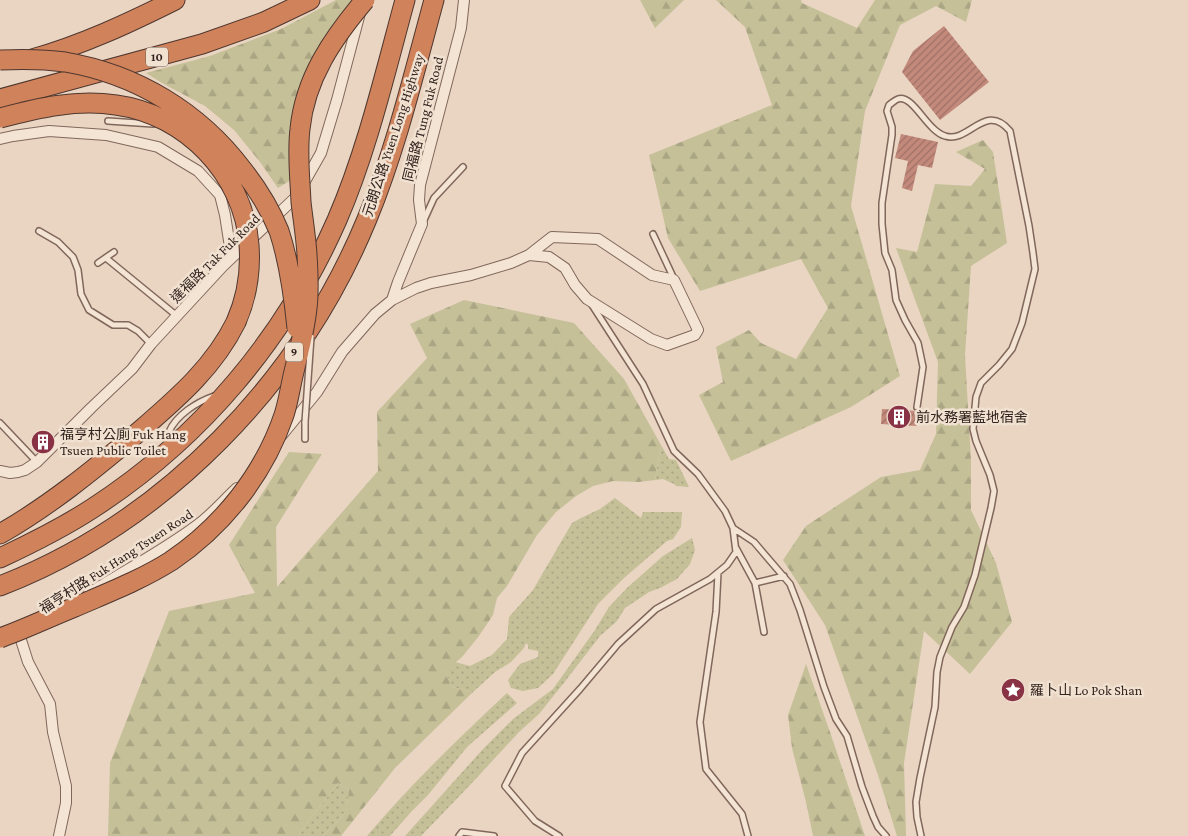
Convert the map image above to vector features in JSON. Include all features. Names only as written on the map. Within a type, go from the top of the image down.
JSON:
[{"type":"highway","points":[[0,68],[80,43],[175,0]]},
{"type":"highway","name":"10","points":[[0,99],[202,44],[264,22],[310,0]]},
{"type":"highway","points":[[0,638],[111,592],[178,556],[214,526],[232,506],[244,491],[271,447],[284,415],[307,308],[307,256],[301,203],[299,158],[302,114],[310,84],[318,67],[342,28],[364,0]]},
{"type":"highway","name":"元朗公路 Yuen Long Highway","points":[[0,558],[46,536],[93,508],[136,478],[200,421],[230,390],[255,359],[290,310],[309,277],[337,220],[367,137],[405,0]]},
{"type":"highway","name":"元朗公路 Yuen Long Highway","points":[[0,586],[80,547],[106,532],[140,508],[210,450],[239,420],[284,366],[327,300],[342,273],[366,220],[395,137],[434,0]]},
{"type":"highway","points":[[0,60],[63,62],[108,73],[140,85],[170,101],[211,134],[236,160],[258,190],[278,229],[292,292],[299,350]]},
{"type":"highway","points":[[0,118],[54,106],[81,103],[105,104],[139,110],[176,126],[195,140],[212,157],[229,181],[242,209],[249,243],[250,267],[244,300],[236,322],[215,358],[196,380],[177,399],[80,481],[0,534]]},
{"type":"street","name":"達福路 Tak Fuk Road","points":[[0,471],[18,472],[37,462],[132,369],[151,344],[223,266],[296,197],[321,153],[364,0]]},
{"type":"street","name":"同福路 Tung Fuk Road","points":[[392,300],[422,224],[419,200],[420,185],[461,28],[464,0]]},
{"type":"street","points":[[0,139],[49,131],[106,135],[158,147],[198,171],[220,195],[230,247],[223,266]]},
{"type":"street","name":"福亨村路 Fuk Hang Tsuen Road","points":[[21,640],[61,611],[150,557],[201,522],[250,475],[317,392],[342,352],[375,314],[392,300],[431,283],[471,275],[510,263],[529,255],[552,236],[598,239],[652,275],[674,280]]},
{"type":"street","points":[[529,255],[549,257],[565,268],[575,285],[587,299],[651,339],[667,345],[695,335],[698,330],[674,280]]},
{"type":"street","points":[[0,630],[11,638],[21,640],[28,662],[50,704],[53,732],[66,786],[66,803],[59,836]]},
{"type":"lane","points":[[917,407],[923,367],[918,343],[896,300],[892,270],[884,253],[882,224],[882,202],[892,135],[892,126],[887,112],[889,105],[897,99],[904,98],[911,102],[930,127],[941,135],[951,138],[986,121],[1004,123],[1010,131],[1029,226],[1035,269],[1022,322],[1012,349],[981,383],[976,397],[973,429],[994,491],[976,575],[964,607],[952,627],[940,657],[937,672],[936,707],[916,802],[921,836]]},
{"type":"lane","points":[[108,122],[176,126]]},
{"type":"lane","points":[[422,224],[434,198],[464,167]]},
{"type":"lane","points":[[39,231],[58,242],[73,256],[78,270],[81,294],[89,310],[113,325],[128,325],[138,331],[151,344]]},
{"type":"lane","points":[[653,234],[674,280]]},
{"type":"lane","points":[[98,263],[114,252]]},
{"type":"lane","points":[[305,439],[312,309],[307,256]]},
{"type":"lane","points":[[106,258],[177,316]]},
{"type":"lane","points":[[559,836],[535,821],[505,786],[522,753],[618,644],[656,610],[718,573],[736,552],[734,528],[725,511],[698,474],[674,451],[643,384],[587,299]]},
{"type":"lane","points":[[0,424],[37,462]]},
{"type":"lane","points":[[734,528],[754,542],[790,584],[836,719],[847,736],[873,816],[878,827],[886,836]]},
{"type":"lane","points":[[735,547],[755,583],[764,632]]},
{"type":"lane","points":[[718,573],[716,612],[700,722],[706,769],[742,814],[748,836]]},
{"type":"lane","points":[[755,583],[784,576]]},
{"type":"lane","points":[[459,836],[462,832],[494,836]]},
{"type":"green space","points":[[336,0],[356,0],[338,21],[291,180],[278,188],[234,130],[205,106],[146,73],[210,56],[281,29]]},
{"type":"green space","points":[[640,0],[684,0],[655,28]]},
{"type":"green space","points":[[716,0],[801,0],[802,3],[857,28],[875,0],[972,0],[966,22],[936,6],[900,25],[865,111],[851,206],[900,376],[851,407],[731,461],[699,395],[723,382],[716,347],[749,330],[761,343],[796,359],[828,308],[801,259],[700,291],[668,238],[649,155],[772,105],[745,27]]},
{"type":"green space","points":[[983,140],[993,152],[1007,243],[971,266],[965,355],[971,461],[971,510],[996,563],[1012,622],[970,674],[924,631],[904,763],[906,836],[897,836],[878,775],[825,625],[783,560],[806,526],[881,477],[920,470],[936,434],[938,362],[896,248],[917,252],[935,184],[971,186],[985,169],[956,152]]},
{"type":"green space","points":[[464,300],[574,323],[624,379],[661,445],[655,480],[639,482],[613,481],[593,486],[576,496],[556,512],[537,535],[507,586],[497,598],[493,615],[479,636],[462,657],[445,671],[451,686],[472,693],[395,768],[341,836],[323,836],[346,812],[349,790],[338,783],[298,836],[108,836],[110,763],[169,611],[255,593],[229,545],[289,452],[322,454],[276,527],[277,587],[378,471],[377,412],[427,358],[410,324]]},
{"type":"green space","points":[[661,445],[669,459],[676,460],[689,487],[676,486],[663,479],[655,480]]},
{"type":"green space","points":[[615,498],[641,518],[643,512],[682,512],[681,527],[673,539],[667,541],[624,578],[598,604],[553,674],[538,688],[523,691],[511,688],[508,680],[520,664],[538,657],[538,651],[528,649],[526,643],[524,648],[511,662],[495,672],[472,693],[451,686],[445,671],[455,662],[470,666],[492,655],[507,639],[509,617],[533,590],[572,523],[600,509]]},
{"type":"green space","points":[[692,538],[695,550],[690,564],[677,579],[649,592],[625,608],[617,621],[600,636],[539,714],[519,732],[421,836],[405,836],[483,749],[513,719],[553,689],[609,607],[627,588],[663,556]]},
{"type":"green space","points":[[806,664],[865,836],[813,836],[792,748],[788,715]]},
{"type":"green space","points":[[507,693],[517,703],[467,747],[428,795],[390,836],[367,836],[417,780]]},
{"type":"green space","points":[[338,783],[349,790],[346,812],[323,836],[298,836],[306,824]]},
{"type":"building","points":[[944,26],[989,82],[940,120],[902,72],[913,51]]},
{"type":"building","points":[[901,134],[938,142],[932,168],[918,165],[912,191],[902,188],[908,161],[895,158]]},
{"type":"building","name":"前水務署藍地宿舍","points":[[882,409],[918,411],[917,426],[881,424]]},
{"type":"place","name":"前水務署藍地宿舍","points":[[899,417]]},
{"type":"place","name":"福亨村公廁 Fuk Hang Tsuen Public Toilet","points":[[43,442]]},
{"type":"place","name":"羅卜山 Lo Pok Shan","points":[[1013,690]]}]
